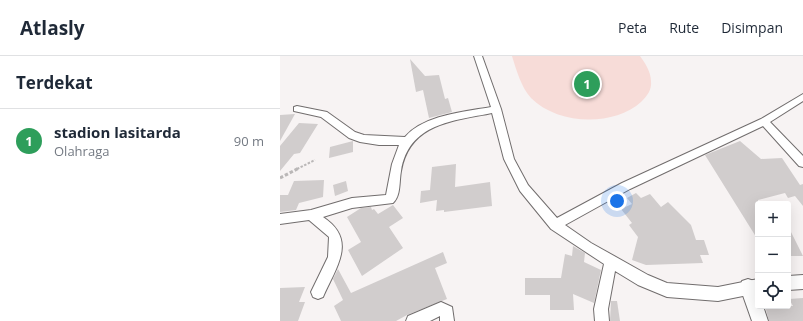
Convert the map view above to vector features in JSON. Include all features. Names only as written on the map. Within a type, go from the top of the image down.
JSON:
[{"type":"street","points":[[478,56],[496,109],[509,159],[524,188],[555,225],[611,261],[644,280],[667,290],[718,294],[753,286],[760,321]]},
{"type":"street","points":[[555,225],[626,186],[764,121],[803,98]]},
{"type":"street","points":[[297,109],[324,114],[352,135],[363,139],[378,142],[407,141]]},
{"type":"street","points":[[280,219],[311,214],[352,203],[389,200],[392,196],[399,156],[407,141],[413,134],[430,125],[496,109]]},
{"type":"street","points":[[764,121],[803,163]]},
{"type":"street","points":[[311,214],[334,234],[336,246],[332,263],[318,292]]},
{"type":"street","points":[[602,321],[601,309],[611,261]]},
{"type":"street","points":[[791,283],[803,282]]},
{"type":"street","points":[[413,321],[441,309],[447,312],[447,321]]},
{"type":"path","points":[[280,178],[314,160]]},
{"type":"shaded area","points":[[512,56],[640,56],[650,74],[651,87],[641,102],[616,116],[586,120],[570,118],[556,114],[542,107],[527,94],[517,72]]},
{"type":"building","points":[[410,59],[425,76],[439,75],[445,99],[448,98],[452,112],[429,118],[423,90],[416,92]]},
{"type":"building","points":[[295,114],[280,141],[280,115]]},
{"type":"building","points":[[299,123],[318,124],[300,153],[294,154],[280,171],[280,146]]},
{"type":"building","points":[[353,141],[353,152],[329,158],[330,147]]},
{"type":"building","points":[[740,141],[761,159],[782,158],[800,185],[803,184],[803,206],[795,196],[788,198],[785,193],[755,201],[755,235],[705,155]]},
{"type":"building","points":[[456,164],[455,187],[490,182],[492,206],[444,212],[444,210],[436,211],[437,200],[420,203],[421,191],[430,190],[432,167]]},
{"type":"building","points":[[324,180],[323,197],[299,203],[296,210],[280,212],[280,195],[288,195],[294,181]]},
{"type":"building","points":[[346,181],[348,191],[335,196],[333,185]]},
{"type":"building","points":[[636,193],[641,198],[650,194],[661,207],[668,202],[691,225],[696,240],[704,240],[709,255],[700,255],[703,263],[646,265],[632,260],[638,237],[629,225],[632,223],[621,209],[632,204],[627,198]]},
{"type":"building","points":[[393,205],[403,218],[389,227],[403,248],[362,276],[348,250],[361,242],[347,217],[361,208],[371,207],[372,210],[374,209],[378,214]]},
{"type":"building","points":[[791,232],[803,256],[791,256]]},
{"type":"building","points":[[573,246],[585,253],[584,262],[601,270],[594,303],[573,294],[574,310],[550,310],[550,295],[525,295],[525,278],[561,278],[565,254],[572,256]]},
{"type":"building","points":[[443,252],[447,263],[435,268],[447,299],[396,321],[341,321],[334,306],[343,300],[333,279],[338,269],[351,293]]},
{"type":"building","points":[[305,287],[299,302],[305,302],[298,321],[280,321],[280,288]]},
{"type":"building","points":[[803,298],[803,321],[769,321],[766,309],[791,309],[791,306],[793,306],[791,299]]},
{"type":"building","points":[[611,301],[617,301],[620,321],[610,321]]},
{"type":"place","name":"stadion lasitarda","points":[[587,84]]}]
